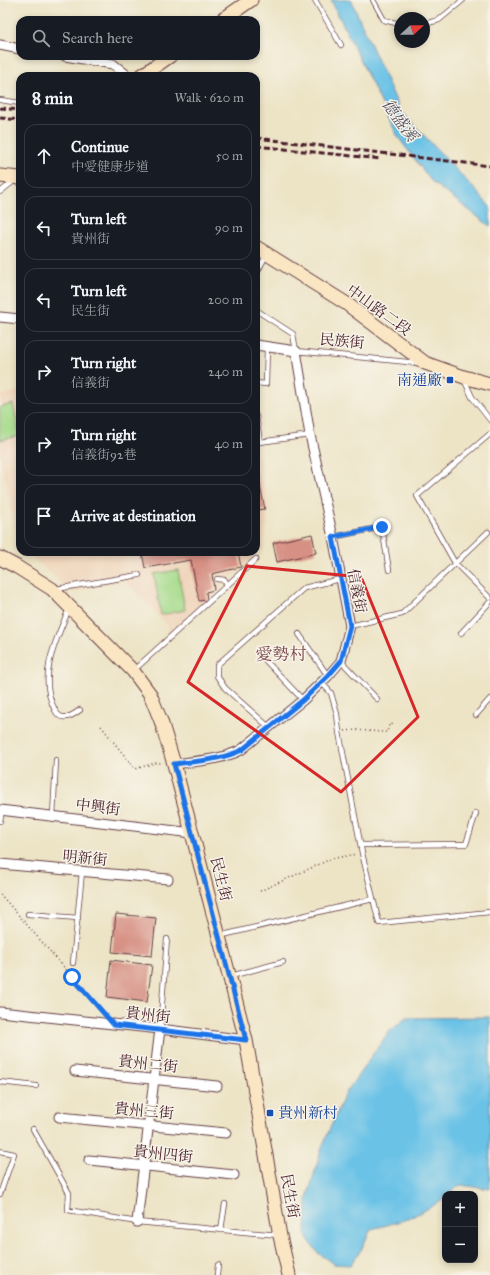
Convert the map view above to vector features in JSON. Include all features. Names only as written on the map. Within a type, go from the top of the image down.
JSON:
[{"type":"street","points":[[228,16],[251,0]]},
{"type":"street","points":[[0,45],[16,48]]},
{"type":"street","points":[[90,60],[113,64],[123,72]]},
{"type":"street","points":[[147,72],[164,60]]},
{"type":"street","points":[[0,176],[16,178]]},
{"type":"street","name":"中山路二段","points":[[262,250],[347,304],[425,363],[464,377],[490,384]]},
{"type":"street","points":[[0,317],[16,319]]},
{"type":"street","name":"民族街","points":[[260,346],[296,351]]},
{"type":"street","name":"信義街","points":[[174,764],[230,756],[242,750],[303,700],[341,661],[350,626],[333,537],[310,435],[296,351]]},
{"type":"street","name":"民生街","points":[[0,558],[52,589],[133,671],[150,694],[161,721],[193,833],[246,1040],[280,1236],[289,1275]]},
{"type":"street","name":"中興街","points":[[1,810],[193,833]]},
{"type":"street","name":"明新街","points":[[0,864],[168,879]]},
{"type":"street","name":"貴州街","points":[[0,1012],[160,1029],[246,1040]]},
{"type":"street","points":[[137,1222],[160,1029]]},
{"type":"street","name":"貴州二街","points":[[75,1071],[217,1086]]},
{"type":"street","name":"貴州三街","points":[[60,1117],[226,1133]]},
{"type":"street","name":"貴州四街","points":[[89,1160],[234,1175]]},
{"type":"lane","points":[[315,0],[341,45]]},
{"type":"lane","points":[[373,0],[384,20],[394,22]]},
{"type":"lane","points":[[430,22],[439,20],[463,0]]},
{"type":"lane","points":[[0,100],[16,102]]},
{"type":"lane","points":[[0,192],[16,180]]},
{"type":"lane","points":[[260,313],[293,334],[296,351]]},
{"type":"lane","points":[[260,383],[266,384],[268,347]]},
{"type":"lane","name":"民族街","points":[[296,351],[425,363]]},
{"type":"lane","points":[[464,377],[472,397],[490,420]]},
{"type":"lane","points":[[490,434],[418,496],[455,563],[490,598]]},
{"type":"lane","points":[[260,442],[310,435]]},
{"type":"lane","points":[[333,537],[382,527],[389,570]]},
{"type":"lane","points":[[350,626],[402,614],[488,532]]},
{"type":"lane","points":[[133,671],[256,560]]},
{"type":"lane","points":[[52,589],[139,575]]},
{"type":"lane","points":[[217,579],[224,580],[227,586]]},
{"type":"lane","points":[[270,728],[225,688],[217,676],[217,665],[304,588],[340,579]]},
{"type":"lane","points":[[461,633],[490,602]]},
{"type":"lane","points":[[70,608],[51,655],[48,681],[53,707],[57,714],[62,717],[69,718],[80,710]]},
{"type":"lane","points":[[299,634],[328,676]]},
{"type":"lane","points":[[266,661],[303,700]]},
{"type":"lane","points":[[341,661],[377,699]]},
{"type":"lane","points":[[322,682],[331,693],[337,714],[339,732],[362,853],[379,924],[490,912]]},
{"type":"lane","points":[[476,715],[490,699]]},
{"type":"lane","points":[[52,816],[56,760]]},
{"type":"lane","points":[[0,821],[1,810]]},
{"type":"lane","points":[[361,845],[466,844],[476,813]]},
{"type":"lane","points":[[73,963],[82,872]]},
{"type":"lane","points":[[219,936],[373,898]]},
{"type":"lane","points":[[28,914],[78,918]]},
{"type":"lane","points":[[160,1029],[167,939]]},
{"type":"lane","points":[[230,976],[283,962]]},
{"type":"lane","points":[[0,1082],[36,1086]]},
{"type":"lane","points":[[33,1129],[69,1193],[68,1210],[137,1222],[280,1236]]},
{"type":"lane","points":[[0,1151],[14,1154],[0,1194]]},
{"type":"lane","points":[[221,1230],[225,1204]]},
{"type":"lane","points":[[217,1275],[218,1265]]},
{"type":"path","points":[[339,732],[353,730],[386,732],[389,726],[394,724]]},
{"type":"path","points":[[101,726],[134,769],[155,763],[174,764]]},
{"type":"path","points":[[260,891],[331,859],[362,853]]},
{"type":"path","points":[[0,894],[114,1025]]},
{"type":"highlighted area","points":[[247,566],[361,577],[418,717],[341,792],[188,682]]},
{"type":"shaded area","points":[[16,391],[16,535],[0,454],[0,396]]},
{"type":"shaded area","points":[[260,463],[269,509],[263,549],[260,552]]},
{"type":"shaded area","points":[[30,556],[255,556],[167,636],[168,626],[125,581],[71,592]]},
{"type":"green space","points":[[13,404],[16,418],[16,437],[0,440],[0,407]]},
{"type":"green space","points":[[178,570],[185,610],[161,615],[154,574]]},
{"type":"water","name":"德盛溪","points":[[331,0],[351,0],[400,110],[490,207],[490,226],[432,182],[398,137]]},
{"type":"water","points":[[490,1017],[490,1189],[460,1185],[452,1191],[442,1191],[442,1199],[419,1213],[401,1221],[371,1229],[361,1250],[350,1265],[334,1264],[318,1253],[306,1236],[307,1199],[322,1147],[345,1094],[388,1033],[406,1018]]},
{"type":"building","points":[[260,486],[265,509],[260,510]]},
{"type":"building","points":[[312,534],[316,553],[277,562],[273,543]]},
{"type":"building","points":[[143,556],[239,556],[241,567],[212,574],[214,590],[206,592],[207,600],[199,601],[191,560],[145,568]]},
{"type":"building","points":[[116,914],[156,918],[152,956],[112,952]]},
{"type":"building","points":[[111,960],[152,965],[147,1002],[107,997]]},
{"type":"railway","points":[[0,108],[16,110]]},
{"type":"railway","points":[[0,118],[16,120]]},
{"type":"railway","points":[[260,138],[490,166]]},
{"type":"railway","points":[[260,146],[381,159]]},
{"type":"place","name":"南通廠","points":[[450,380]]},
{"type":"place","name":"貴州新村","points":[[270,1113]]},
{"type":"district","name":"愛勢村","points":[[281,654]]},
{"type":"route","points":[[72,977],[114,1025],[160,1029],[246,1040],[174,764],[217,759],[230,756],[242,750],[316,689],[328,676],[341,661],[350,626],[333,537],[382,527]]}]
